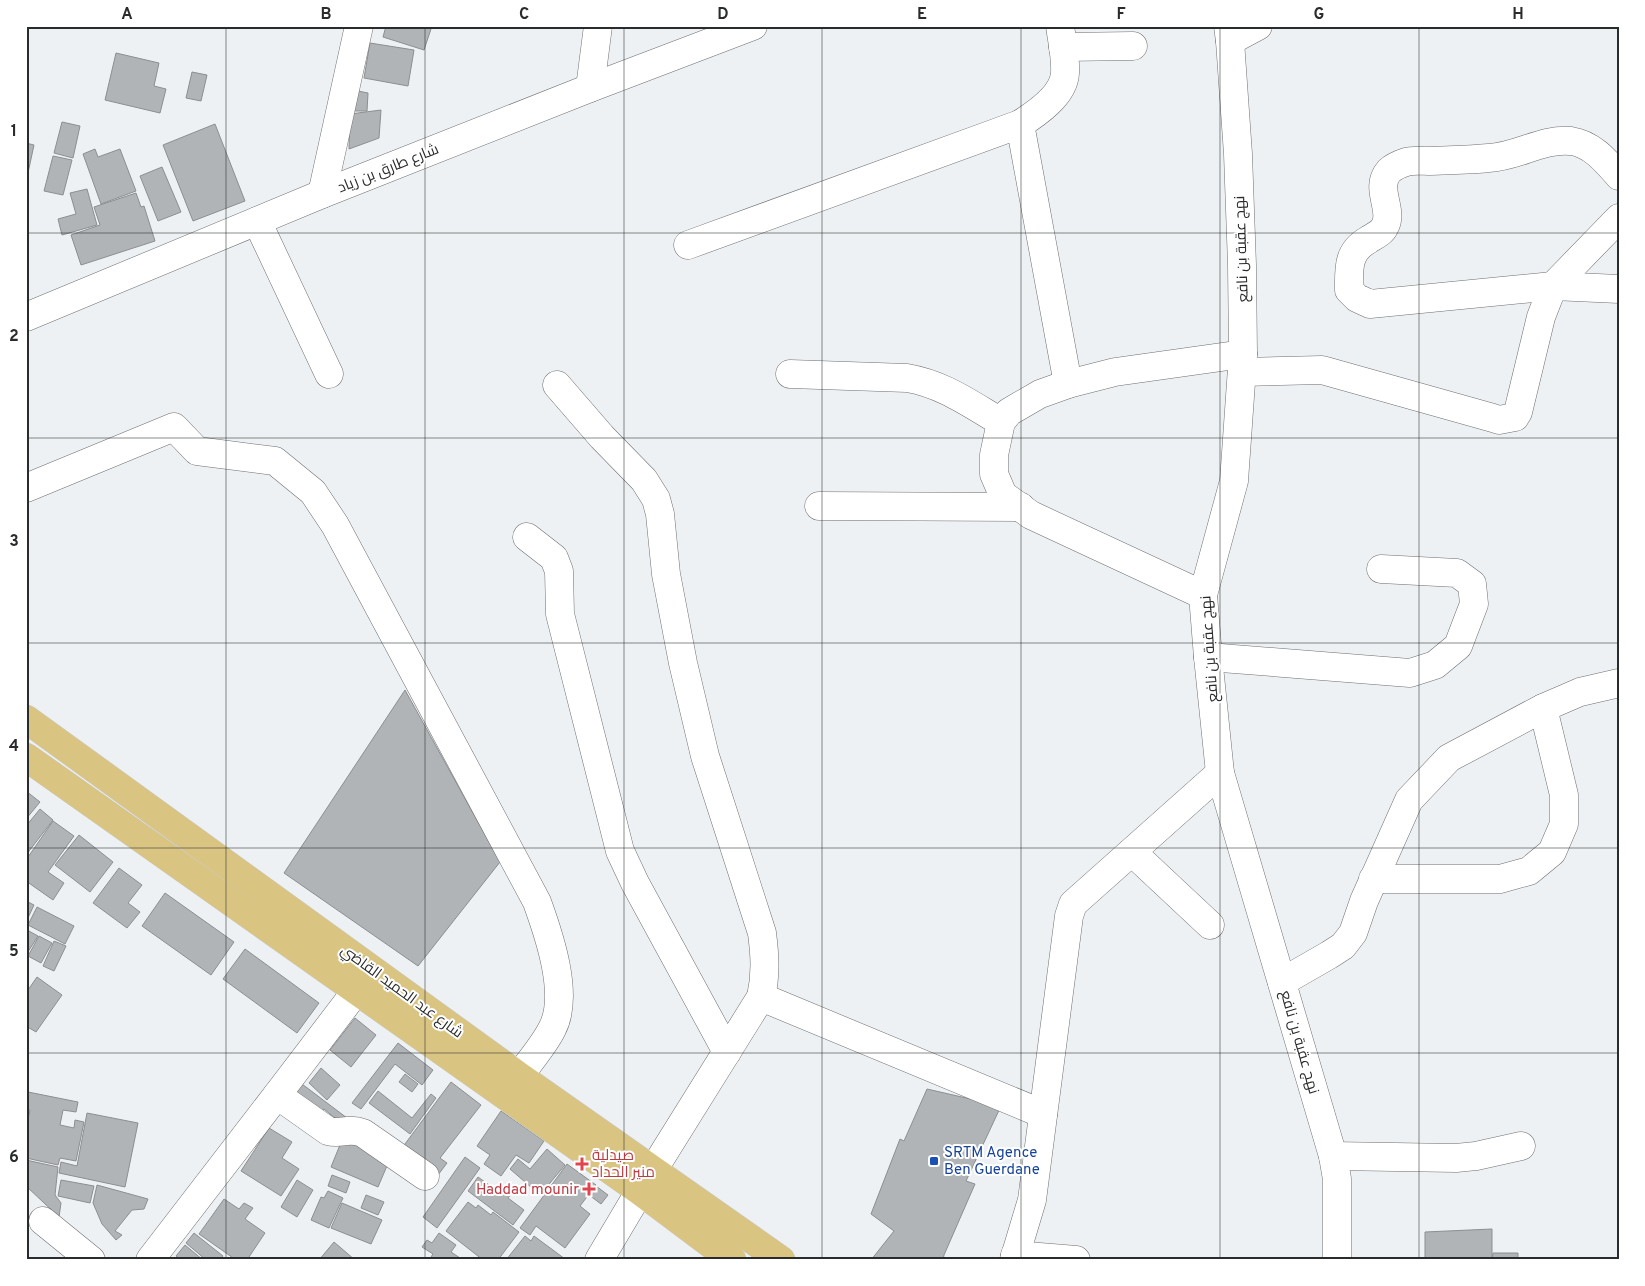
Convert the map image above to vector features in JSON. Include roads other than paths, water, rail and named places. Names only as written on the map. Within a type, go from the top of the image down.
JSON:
[{"type":"main road","name":"شارع عبد الحميد القاضي","points":[[26,719],[364,980],[646,1181],[781,1260]]},
{"type":"main road","name":"شارع عبد الحميد القاضي","points":[[26,757],[364,980],[519,1076],[646,1181],[732,1260]]},
{"type":"street","points":[[322,194],[359,26]]},
{"type":"street","points":[[590,88],[598,26]]},
{"type":"street","name":"شارع طارق بن زياد","points":[[26,317],[322,194],[753,26]]},
{"type":"street","points":[[1229,33],[1258,26]]},
{"type":"street","name":"نهج عقبة بن نافع","points":[[1229,33],[1238,154],[1243,363],[1234,481],[1203,595],[1208,657],[1220,773],[1333,1156],[1337,1179],[1337,1260]]},
{"type":"street","points":[[688,245],[1020,124],[1041,111],[1059,88],[1065,75],[1062,37],[1133,46]]},
{"type":"street","points":[[1020,124],[1068,384]]},
{"type":"street","points":[[1619,176],[1604,159],[1590,148],[1571,141],[1550,142],[1515,154],[1492,158],[1407,161],[1388,172],[1383,184],[1388,216],[1386,225],[1380,233],[1361,244],[1352,256],[1349,265],[1349,290],[1357,298],[1370,304],[1553,286],[1619,289]]},
{"type":"street","points":[[1203,595],[1031,514],[1003,495],[994,474],[994,455],[1000,422],[1019,405],[1040,394],[1068,384],[1116,372],[1243,363],[1322,370],[1499,420],[1515,417],[1518,412],[1541,317],[1553,286],[1619,218]]},
{"type":"street","points":[[257,221],[329,374]]},
{"type":"street","points":[[790,374],[907,378],[923,381],[942,388],[1000,422]]},
{"type":"street","points":[[557,385],[653,492],[658,506],[666,574],[683,663],[705,756],[762,933],[766,961],[765,980],[761,997],[599,1260]]},
{"type":"street","points":[[26,488],[174,427],[197,451],[275,461],[313,492],[340,533],[537,902],[547,928],[560,989],[558,1012],[553,1028],[519,1076]]},
{"type":"street","points":[[819,506],[1021,508]]},
{"type":"street","points":[[527,537],[554,558],[559,571],[560,614],[620,851],[635,883],[727,1052]]},
{"type":"street","points":[[1208,657],[1410,672],[1435,665],[1458,646],[1474,604],[1472,584],[1457,573],[1381,569]]},
{"type":"street","points":[[1282,982],[1304,971],[1343,946],[1353,933],[1373,879],[1410,800],[1449,758],[1543,708],[1580,692],[1619,683]]},
{"type":"street","points":[[1373,879],[1500,879],[1529,871],[1552,852],[1564,824],[1564,795],[1543,708]]},
{"type":"street","points":[[1076,1260],[1014,1257],[1032,1200],[1069,916],[1073,904],[1220,773]]},
{"type":"street","points":[[1132,852],[1210,925]]},
{"type":"street","points":[[157,1258],[364,980]]},
{"type":"street","points":[[761,997],[1043,1114]]},
{"type":"street","points":[[277,1095],[328,1131],[336,1133],[354,1130],[363,1133],[425,1176]]},
{"type":"street","points":[[1333,1156],[1456,1158],[1476,1156],[1522,1146]]},
{"type":"street","points":[[43,1222],[91,1260]]},
{"type":"place","name":"SRTM Agence Ben Guerdane","points":[[934,1161]]},
{"type":"place","name":"صيدلية منير الحداد","points":[[582,1164]]},
{"type":"place","name":"Haddad mounir","points":[[589,1189]]}]
